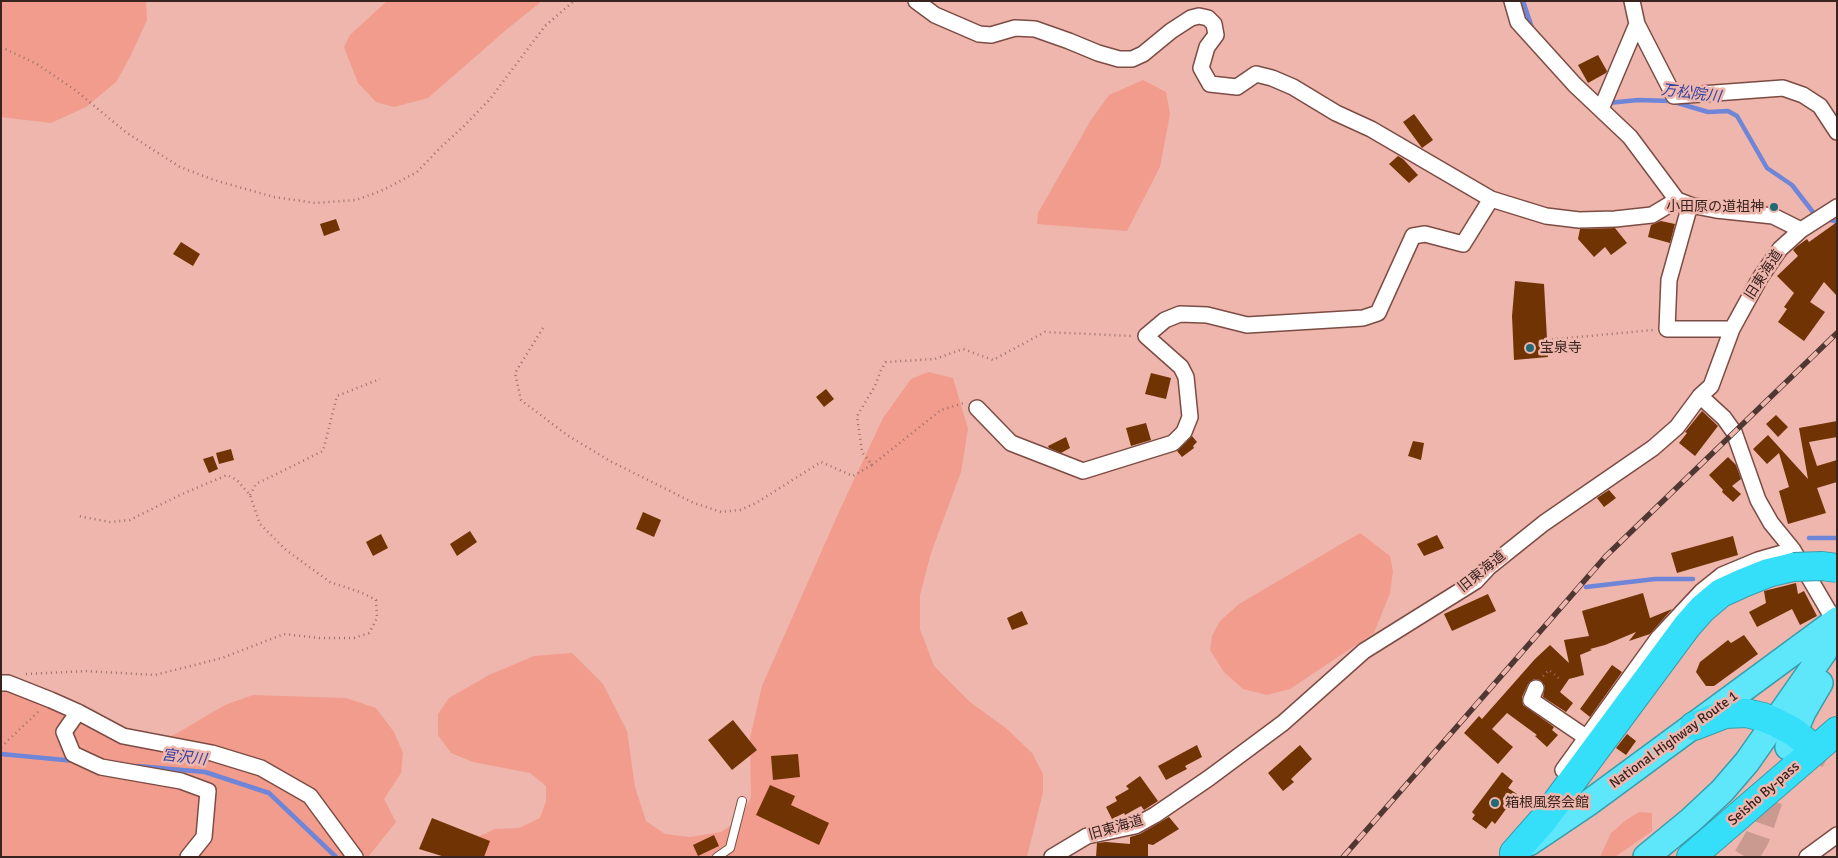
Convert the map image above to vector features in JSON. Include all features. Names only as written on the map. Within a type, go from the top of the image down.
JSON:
[{"type":"highway","points":[[1511,855],[1544,819],[1702,609],[1721,593],[1793,559],[1837,568]]},
{"type":"highway","points":[[1790,735],[1834,630],[1836,621]]},
{"type":"highway","name":"National Highway Route 1","points":[[1511,855],[1587,804],[1836,621]]},
{"type":"highway","points":[[1646,857],[1691,820],[1722,791],[1747,762],[1790,735],[1813,694],[1837,658]]},
{"type":"highway","points":[[1694,726],[1725,714],[1746,713],[1763,717],[1790,735]]},
{"type":"highway","name":"Seisho By-pass","points":[[1691,857],[1837,731]]},
{"type":"highway","name":"Seisho By-pass","points":[[1719,857],[1837,756]]},
{"type":"street","points":[[916,1],[935,15],[979,34],[991,35],[1015,28],[1034,29],[1118,59],[1132,59],[1143,54],[1191,18],[1199,16],[1208,18],[1214,24],[1216,35],[1206,47],[1201,68],[1210,84],[1237,87],[1256,74],[1272,78],[1293,87],[1336,112],[1371,129],[1491,199],[1546,216],[1579,220],[1652,215],[1684,203],[1773,216],[1801,230]]},
{"type":"street","points":[[1512,1],[1518,22],[1575,85],[1630,137],[1684,203]]},
{"type":"street","points":[[1632,1],[1637,24],[1674,96],[1783,88],[1803,95],[1820,106],[1837,132]]},
{"type":"street","points":[[1601,109],[1637,24]]},
{"type":"street","points":[[977,408],[1011,442],[1083,471],[1173,443],[1184,432],[1190,417],[1186,377],[1181,367],[1146,336],[1165,320],[1180,314],[1207,315],[1247,325],[1363,318],[1378,313],[1413,236],[1425,234],[1463,244],[1491,199]]},
{"type":"street","points":[[1684,203],[1669,280],[1667,329],[1732,329]]},
{"type":"street","name":"旧東海道","points":[[1052,857],[1087,836],[1134,826],[1146,821],[1209,778],[1283,723],[1364,651],[1476,580],[1489,567],[1544,523],[1653,448],[1677,427],[1700,396],[1711,386],[1732,329],[1760,278],[1780,249],[1801,230],[1828,213]]},
{"type":"street","points":[[1700,396],[1724,418],[1734,432],[1758,500],[1770,523],[1836,621]]},
{"type":"street","points":[[1511,855],[1535,810],[1659,637],[1702,591],[1722,575],[1758,560],[1793,559]]},
{"type":"street","points":[[5,683],[78,712],[123,736],[212,752],[261,768],[310,796],[355,857]]},
{"type":"street","points":[[1536,688],[1531,700],[1587,738]]},
{"type":"street","points":[[78,712],[64,732],[73,754],[101,767],[181,780],[208,791],[204,837],[188,857]]},
{"type":"street","points":[[1807,857],[1837,835]]},
{"type":"lane","points":[[716,857],[730,848],[742,802]]},
{"type":"path","points":[[1,47],[37,64],[76,90],[127,133],[180,167],[214,180],[274,197],[316,203],[356,200],[382,190],[417,172],[490,99],[545,26],[574,1]]},
{"type":"path","points":[[543,328],[515,373],[521,400],[567,435],[610,461],[694,503],[721,512],[740,510],[756,503],[821,462],[853,476],[872,465],[940,410],[962,402],[977,408]]},
{"type":"path","points":[[1547,340],[1667,329]]},
{"type":"path","points":[[872,465],[862,452],[857,416],[875,386],[886,362],[935,359],[964,349],[993,360],[1045,332],[1146,336]]},
{"type":"path","points":[[250,495],[256,484],[323,452],[337,396],[380,379]]},
{"type":"path","points":[[5,683],[15,675],[23,674],[85,671],[155,675],[222,658],[284,634],[319,638],[354,638],[369,633],[377,618],[376,600],[360,592],[330,582],[286,550],[260,524],[250,495],[237,480],[227,475],[180,495],[130,520],[110,522],[78,516]]},
{"type":"path","points":[[1536,688],[1549,670],[1561,680]]},
{"type":"path","points":[[2,747],[51,700]]},
{"type":"shaded area","points":[[1,1],[146,1],[147,20],[116,82],[86,107],[51,123],[1,117]]},
{"type":"shaded area","points":[[387,1],[542,1],[428,98],[394,107],[376,102],[358,83],[344,47],[350,35]]},
{"type":"shaded area","points":[[1143,80],[1166,92],[1170,114],[1160,167],[1127,231],[1037,224],[1038,213],[1091,120],[1109,95]]},
{"type":"shaded area","points":[[928,372],[953,378],[968,429],[961,472],[931,553],[920,595],[920,629],[934,666],[970,702],[1007,729],[1032,753],[1043,774],[1043,792],[1027,857],[465,857],[470,841],[495,829],[519,828],[540,818],[546,801],[546,786],[530,773],[473,762],[451,753],[438,735],[438,714],[449,698],[489,675],[534,656],[572,653],[603,684],[627,731],[635,787],[646,821],[665,834],[690,837],[721,832],[739,820],[751,798],[750,738],[762,686],[838,514],[883,418],[911,379]]},
{"type":"shaded area","points":[[1360,533],[1390,556],[1393,571],[1390,593],[1374,633],[1290,689],[1267,695],[1243,689],[1224,672],[1210,650],[1212,636],[1220,621],[1239,604]]},
{"type":"shaded area","points":[[1,691],[17,693],[82,720],[106,736],[127,743],[174,735],[225,705],[253,695],[346,698],[376,708],[394,732],[403,753],[401,773],[384,799],[396,822],[368,857],[1,857]]},
{"type":"shaded area","points":[[1639,812],[1652,813],[1652,831],[1615,857],[1600,857],[1611,833]]},
{"type":"building","points":[[1598,55],[1607,71],[1588,83],[1578,65]]},
{"type":"building","points":[[1414,114],[1433,140],[1422,148],[1403,122]]},
{"type":"building","points":[[1398,156],[1418,175],[1409,183],[1389,164]]},
{"type":"building","points":[[336,219],[340,230],[324,236],[320,224]]},
{"type":"building","points":[[1661,221],[1675,224],[1670,243],[1648,237],[1651,225]]},
{"type":"building","points":[[1837,222],[1837,296],[1824,282],[1810,302],[1825,312],[1804,341],[1778,322],[1787,309],[1784,307],[1794,293],[1777,276],[1798,256],[1793,250],[1796,247],[1807,239],[1809,242]]},
{"type":"building","points":[[1615,228],[1627,243],[1611,255],[1605,247],[1594,257],[1578,239],[1580,229]]},
{"type":"building","points":[[181,242],[200,254],[193,266],[173,254]]},
{"type":"building","points":[[1515,281],[1544,284],[1548,357],[1514,360],[1512,316]]},
{"type":"building","points":[[1151,373],[1171,378],[1166,399],[1145,394]]},
{"type":"building","points":[[826,389],[834,399],[824,407],[816,397]]},
{"type":"building","points":[[1702,411],[1718,426],[1695,456],[1679,443],[1687,433],[1685,432]]},
{"type":"building","points":[[1776,415],[1788,427],[1778,437],[1766,424]]},
{"type":"building","points":[[1837,421],[1837,437],[1809,442],[1817,466],[1837,460],[1837,482],[1817,488],[1826,513],[1788,524],[1779,491],[1789,487],[1779,453],[1767,464],[1753,449],[1768,435],[1808,479],[1799,428]]},
{"type":"building","points":[[1146,423],[1151,440],[1131,446],[1126,428]]},
{"type":"building","points":[[1192,436],[1197,442],[1193,446],[1194,448],[1182,457],[1177,451]]},
{"type":"building","points":[[1066,437],[1070,448],[1061,453],[1049,448],[1048,446]]},
{"type":"building","points":[[1413,441],[1424,443],[1421,460],[1408,456]]},
{"type":"building","points":[[231,449],[234,460],[219,464],[216,453]]},
{"type":"building","points":[[213,456],[218,469],[209,473],[203,459]]},
{"type":"building","points":[[1728,457],[1736,465],[1741,479],[1732,486],[1741,494],[1733,502],[1722,492],[1723,490],[1709,475]]},
{"type":"building","points":[[1609,490],[1616,498],[1604,507],[1597,498]]},
{"type":"building","points":[[643,512],[661,520],[654,537],[636,529]]},
{"type":"building","points":[[470,531],[477,542],[457,556],[450,544]]},
{"type":"building","points":[[381,534],[388,548],[373,556],[366,542]]},
{"type":"building","points":[[1437,535],[1444,548],[1424,556],[1417,544]]},
{"type":"building","points":[[1733,536],[1738,555],[1677,573],[1671,553]]},
{"type":"building","points":[[1796,583],[1798,594],[1804,591],[1817,616],[1800,625],[1792,609],[1757,627],[1749,612],[1766,603],[1764,591]]},
{"type":"building","points":[[1643,593],[1650,618],[1672,609],[1650,634],[1629,641],[1636,632],[1590,649],[1592,650],[1580,655],[1584,675],[1569,679],[1560,692],[1573,703],[1566,712],[1543,697],[1545,686],[1540,680],[1534,679],[1528,684],[1522,697],[1523,705],[1554,727],[1552,730],[1558,735],[1547,747],[1535,736],[1537,735],[1507,713],[1492,729],[1513,747],[1498,764],[1464,733],[1479,716],[1482,719],[1535,659],[1550,645],[1569,663],[1564,640],[1589,636],[1582,611]]},
{"type":"building","points":[[1488,594],[1496,611],[1452,631],[1444,614]]},
{"type":"building","points":[[1022,611],[1028,624],[1012,630],[1007,618]]},
{"type":"building","points":[[1744,635],[1758,654],[1714,686],[1706,686],[1696,672],[1700,662],[1728,640],[1731,643]]},
{"type":"building","points":[[1612,665],[1622,672],[1590,717],[1580,709]]},
{"type":"building","points":[[733,720],[757,750],[732,770],[708,740]]},
{"type":"building","points":[[1627,734],[1636,741],[1626,755],[1616,748]]},
{"type":"building","points":[[1197,745],[1202,757],[1185,766],[1187,769],[1166,780],[1158,766]]},
{"type":"building","points":[[1300,745],[1312,759],[1291,779],[1294,782],[1283,791],[1268,773]]},
{"type":"building","points":[[798,754],[800,777],[773,780],[771,756]]},
{"type":"building","name":"箱根風祭会館","points":[[1502,772],[1513,781],[1508,788],[1517,794],[1495,824],[1492,821],[1486,829],[1472,819],[1475,815],[1472,812]]},
{"type":"building","points":[[1140,776],[1158,801],[1144,810],[1141,806],[1125,815],[1124,813],[1112,819],[1106,807],[1117,801],[1115,797],[1129,789],[1126,786]]},
{"type":"building","points":[[770,785],[795,796],[791,805],[829,823],[819,845],[756,815]]},
{"type":"building","points":[[1169,817],[1179,829],[1153,845],[1148,844],[1148,857],[1096,857],[1097,843],[1130,844],[1130,837],[1140,834]]},
{"type":"building","points":[[432,818],[490,841],[484,857],[445,857],[419,849]]},
{"type":"building","points":[[714,835],[719,846],[698,856],[693,845]]},
{"type":"waterway","points":[[1523,1],[1532,28]]},
{"type":"waterway","name":"万松院川","points":[[1608,103],[1638,100],[1671,101],[1708,112],[1728,111],[1737,116],[1767,168],[1792,185],[1816,216]]},
{"type":"waterway","name":"万松院川","points":[[1826,219],[1837,223]]},
{"type":"waterway","points":[[1809,538],[1837,538]]},
{"type":"waterway","points":[[1586,587],[1655,579],[1693,579]]},
{"type":"waterway","name":"宮沢川","points":[[1,754],[75,761]]},
{"type":"waterway","name":"宮沢川","points":[[137,766],[205,772],[269,793],[336,857]]},
{"type":"tunnel","points":[[1805,741],[1837,759]]},
{"type":"tunnel","points":[[1746,857],[1757,838],[1779,775]]},
{"type":"railway","points":[[1343,857],[1606,556],[1837,333]]},
{"type":"place","name":"小田原の道祖神","points":[[1774,207]]},
{"type":"place","name":"宝泉寺","points":[[1530,348]]},
{"type":"place","name":"箱根風祭会館","points":[[1495,803]]}]
